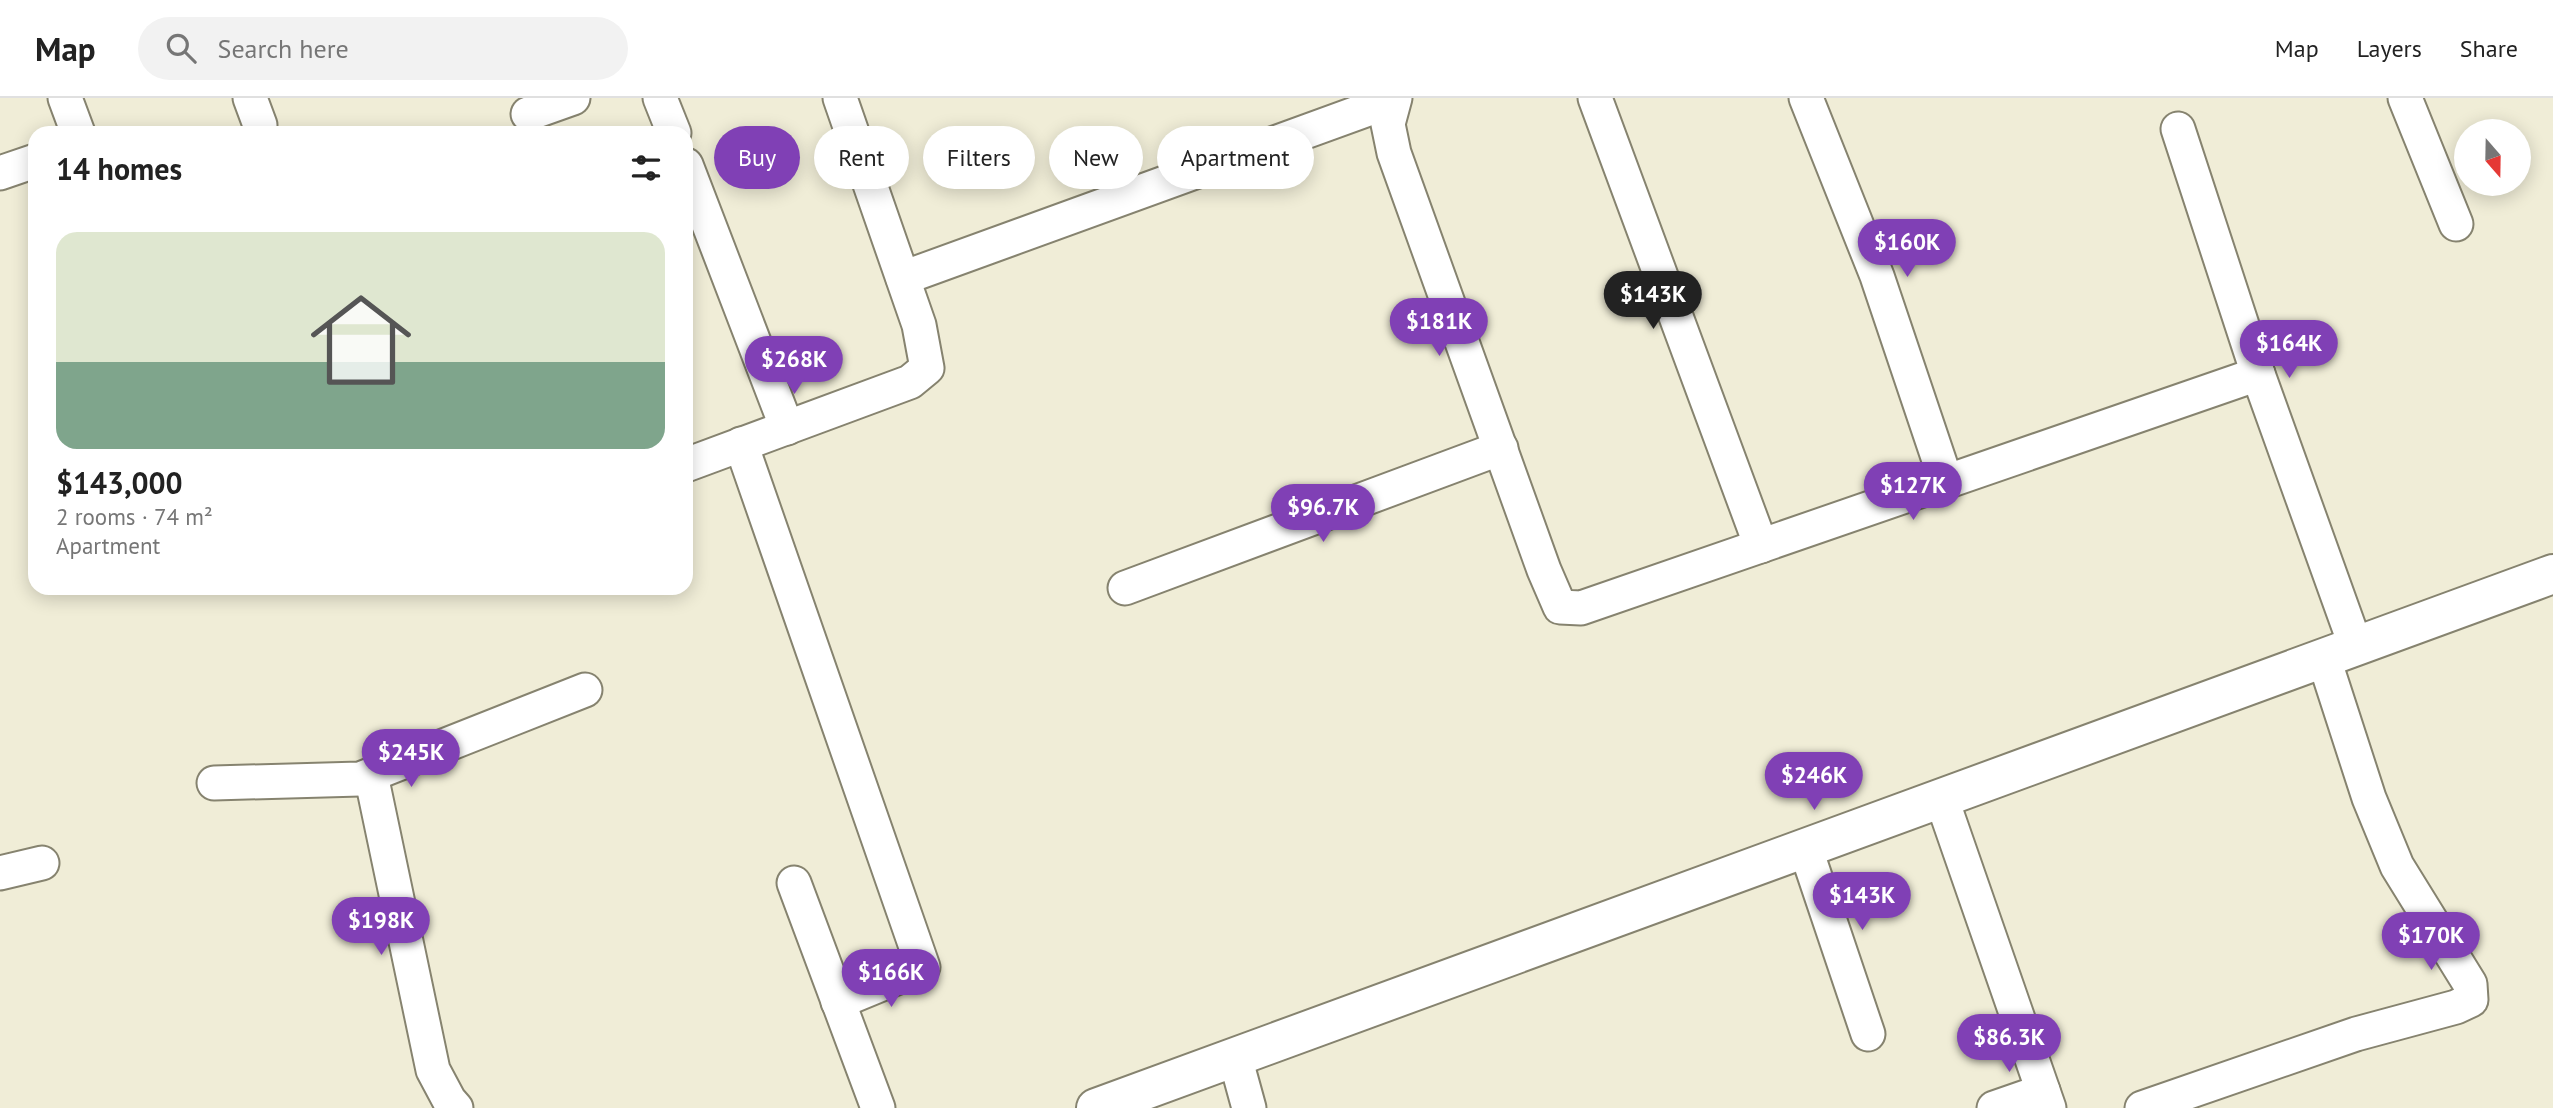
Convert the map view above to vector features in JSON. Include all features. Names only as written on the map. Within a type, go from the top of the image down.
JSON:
[{"type":"street","points":[[65,98],[75,126]]},
{"type":"street","points":[[528,114],[573,98]]},
{"type":"street","points":[[660,98],[671,126]]},
{"type":"street","points":[[693,462],[910,382],[927,368],[919,326],[840,98]]},
{"type":"street","points":[[1595,98],[1761,546]]},
{"type":"street","points":[[1806,98],[1877,276],[1946,481]]},
{"type":"street","points":[[2405,98],[2456,224]]},
{"type":"street","points":[[903,278],[1394,99]]},
{"type":"street","points":[[1394,99],[1388,124],[1394,153],[1544,570],[1560,607],[1581,608],[2258,374]]},
{"type":"street","points":[[2142,1108],[2356,1034],[2456,1007],[2471,1000],[2470,984],[2397,866],[2369,798],[2340,653],[2258,374],[2178,129]]},
{"type":"street","points":[[0,173],[28,163]]},
{"type":"street","points":[[693,183],[787,428]]},
{"type":"street","points":[[741,444],[923,967],[838,1002]]},
{"type":"street","points":[[1125,588],[1501,449]]},
{"type":"street","points":[[1096,1108],[2553,574]]},
{"type":"street","points":[[214,783],[360,779],[585,690]]},
{"type":"street","points":[[371,775],[433,1070],[456,1108]]},
{"type":"street","points":[[1941,797],[2046,1099],[1994,1108]]},
{"type":"street","points":[[1805,847],[1868,1034]]},
{"type":"street","points":[[0,873],[42,863]]},
{"type":"street","points":[[794,883],[878,1108]]},
{"type":"street","points":[[1235,1057],[1249,1108]]}]
